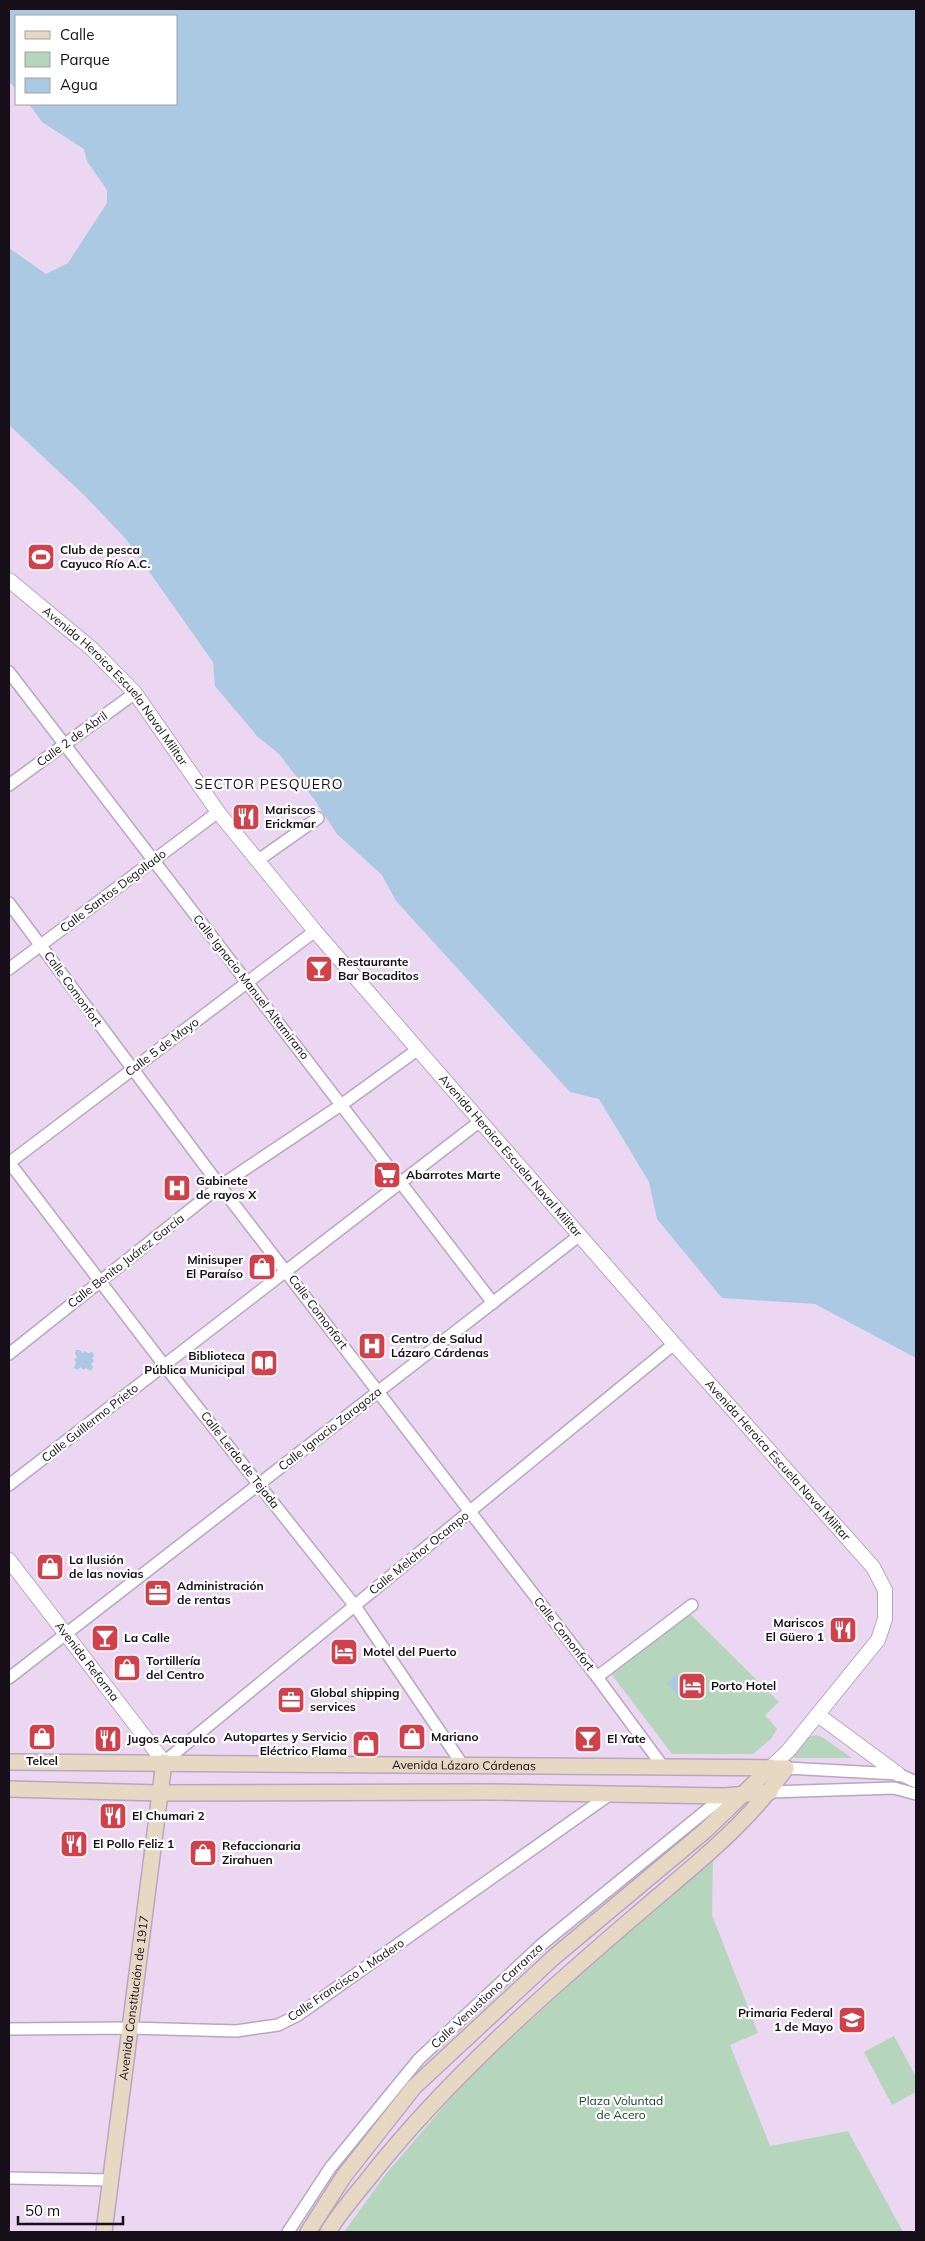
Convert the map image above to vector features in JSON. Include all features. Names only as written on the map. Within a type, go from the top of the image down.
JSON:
[{"type":"main road","name":"Avenida Lázaro Cárdenas","points":[[9,1762],[462,1764],[664,1768],[778,1767]]},
{"type":"main road","name":"Avenida Constitución de 1917","points":[[104,2232],[164,1762]]},
{"type":"main road","points":[[488,1766],[488,1792]]},
{"type":"main road","points":[[328,2232],[410,2127],[482,2053],[585,1959],[719,1844],[770,1792],[778,1767]]},
{"type":"main road","points":[[308,2232],[344,2176],[414,2087],[554,1957],[778,1767]]},
{"type":"main road","points":[[9,1789],[160,1793],[488,1792],[724,1796],[770,1792]]},
{"type":"street","name":"Avenida Heroica Escuela Naval Militar","points":[[11,584],[92,649],[134,692],[218,812],[256,861],[315,931],[479,1122],[873,1567],[885,1590],[885,1619],[878,1640],[788,1751],[778,1767]]},
{"type":"street","name":"Calle Ignacio Manuel Altamirano","points":[[9,672],[493,1302]]},
{"type":"street","name":"Calle 2 de Abril","points":[[9,785],[134,692]]},
{"type":"street","name":"Calle Santos Degollado","points":[[9,969],[218,812]]},
{"type":"street","points":[[256,861],[318,818]]},
{"type":"street","name":"Calle Comonfort","points":[[9,903],[42,945],[132,1070],[597,1677],[664,1768]]},
{"type":"street","name":"Calle 5 de Mayo","points":[[9,1162],[315,931]]},
{"type":"street","name":"Calle Benito Juárez García","points":[[9,1354],[220,1186],[341,1105],[417,1050]]},
{"type":"street","name":"Calle Guillermo Prieto","points":[[9,1485],[479,1122]]},
{"type":"street","name":"Calle Lerdo de Tejada","points":[[9,1162],[164,1365],[354,1606],[462,1764]]},
{"type":"street","name":"Calle Ignacio Zaragoza","points":[[9,1678],[580,1235]]},
{"type":"street","name":"Calle Melchor Ocampo","points":[[164,1762],[674,1344]]},
{"type":"street","name":"Avenida Reforma","points":[[9,1560],[164,1762]]},
{"type":"street","points":[[597,1677],[692,1605]]},
{"type":"street","points":[[818,1715],[898,1774]]},
{"type":"street","name":"Avenida Lázaro Cárdenas","points":[[778,1767],[898,1774],[916,1782]]},
{"type":"street","points":[[770,1792],[894,1788],[916,1794]]},
{"type":"street","name":"Calle Francisco I. Madero","points":[[9,2029],[130,2028],[236,2031],[278,2025],[298,2015],[609,1795]]},
{"type":"street","name":"Calle Venustiano Carranza","points":[[288,2232],[330,2168],[419,2059],[541,1945],[724,1796]]},
{"type":"street","points":[[9,2178],[110,2180]]},
{"type":"green space","name":"Porto Hotel","points":[[688,1612],[779,1702],[765,1715],[777,1729],[771,1739],[753,1754],[672,1754],[609,1671]]},
{"type":"green space","points":[[816,1735],[822,1737],[852,1758],[795,1758],[793,1755],[805,1738]]},
{"type":"green space","name":"Plaza Voluntad de Acero","points":[[713,1858],[712,1915],[758,2033],[730,2045],[770,2146],[848,2131],[903,2232],[344,2232],[385,2175],[467,2079],[594,1962]]},
{"type":"green space","points":[[894,2036],[916,2077],[916,2092],[892,2105],[864,2052]]},
{"type":"water","points":[[9,9],[916,9],[916,1358],[815,1304],[722,1298],[657,1219],[649,1182],[599,1099],[570,1092],[396,901],[382,875],[337,834],[314,799],[279,754],[257,736],[215,686],[213,662],[126,539],[85,496],[9,425],[9,248],[46,274],[68,263],[107,203],[107,190],[87,161],[84,149],[42,122],[30,105],[178,105],[178,15],[15,15],[15,88],[9,81]]},
{"type":"water","points":[[76,1350],[80,1350],[82,1353],[85,1351],[88,1353],[93,1352],[94,1356],[92,1358],[94,1361],[91,1364],[93,1367],[91,1371],[86,1368],[83,1370],[81,1367],[77,1370],[74,1368],[76,1362],[74,1360],[77,1357],[75,1354]]},
{"type":"water","points":[[676,1675],[690,1693],[681,1700],[667,1683]]},
{"type":"place","name":"Club de pesca Cayuco Río A.C.","points":[[41,557]]},
{"type":"place","name":"Mariscos Erickmar","points":[[246,817]]},
{"type":"place","name":"Restaurante Bar Bocaditos","points":[[319,969]]},
{"type":"place","name":"Abarrotes Marte","points":[[387,1175]]},
{"type":"place","name":"Gabinete de rayos X","points":[[177,1188]]},
{"type":"place","name":"Minisuper El Paraíso","points":[[262,1267]]},
{"type":"place","name":"Centro de Salud Lázaro Cárdenas","points":[[372,1346]]},
{"type":"place","name":"Biblioteca Pública Municipal","points":[[264,1363]]},
{"type":"place","name":"La Ilusión de las novias","points":[[50,1567]]},
{"type":"place","name":"Administración de rentas","points":[[158,1593]]},
{"type":"place","name":"Mariscos El Güero 1","points":[[843,1630]]},
{"type":"place","name":"La Calle","points":[[105,1638]]},
{"type":"place","name":"Motel del Puerto","points":[[344,1652]]},
{"type":"place","name":"Tortillería del Centro","points":[[127,1668]]},
{"type":"place","name":"Porto Hotel","points":[[692,1686]]},
{"type":"place","name":"Global shipping services","points":[[291,1700]]},
{"type":"place","name":"Telcel","points":[[42,1737]]},
{"type":"place","name":"Mariano","points":[[412,1737]]},
{"type":"place","name":"Jugos Acapulco","points":[[108,1739]]},
{"type":"place","name":"El Yate","points":[[588,1739]]},
{"type":"place","name":"Autopartes y Servicio Eléctrico Flama","points":[[366,1744]]},
{"type":"place","name":"El Chumari 2","points":[[113,1816]]},
{"type":"place","name":"El Pollo Feliz 1","points":[[74,1844]]},
{"type":"place","name":"Refaccionaria Zirahuen","points":[[203,1853]]},
{"type":"place","name":"Primaria Federal 1 de Mayo","points":[[852,2020]]},
{"type":"district","name":"SECTOR PESQUERO","points":[[269,784]]}]
